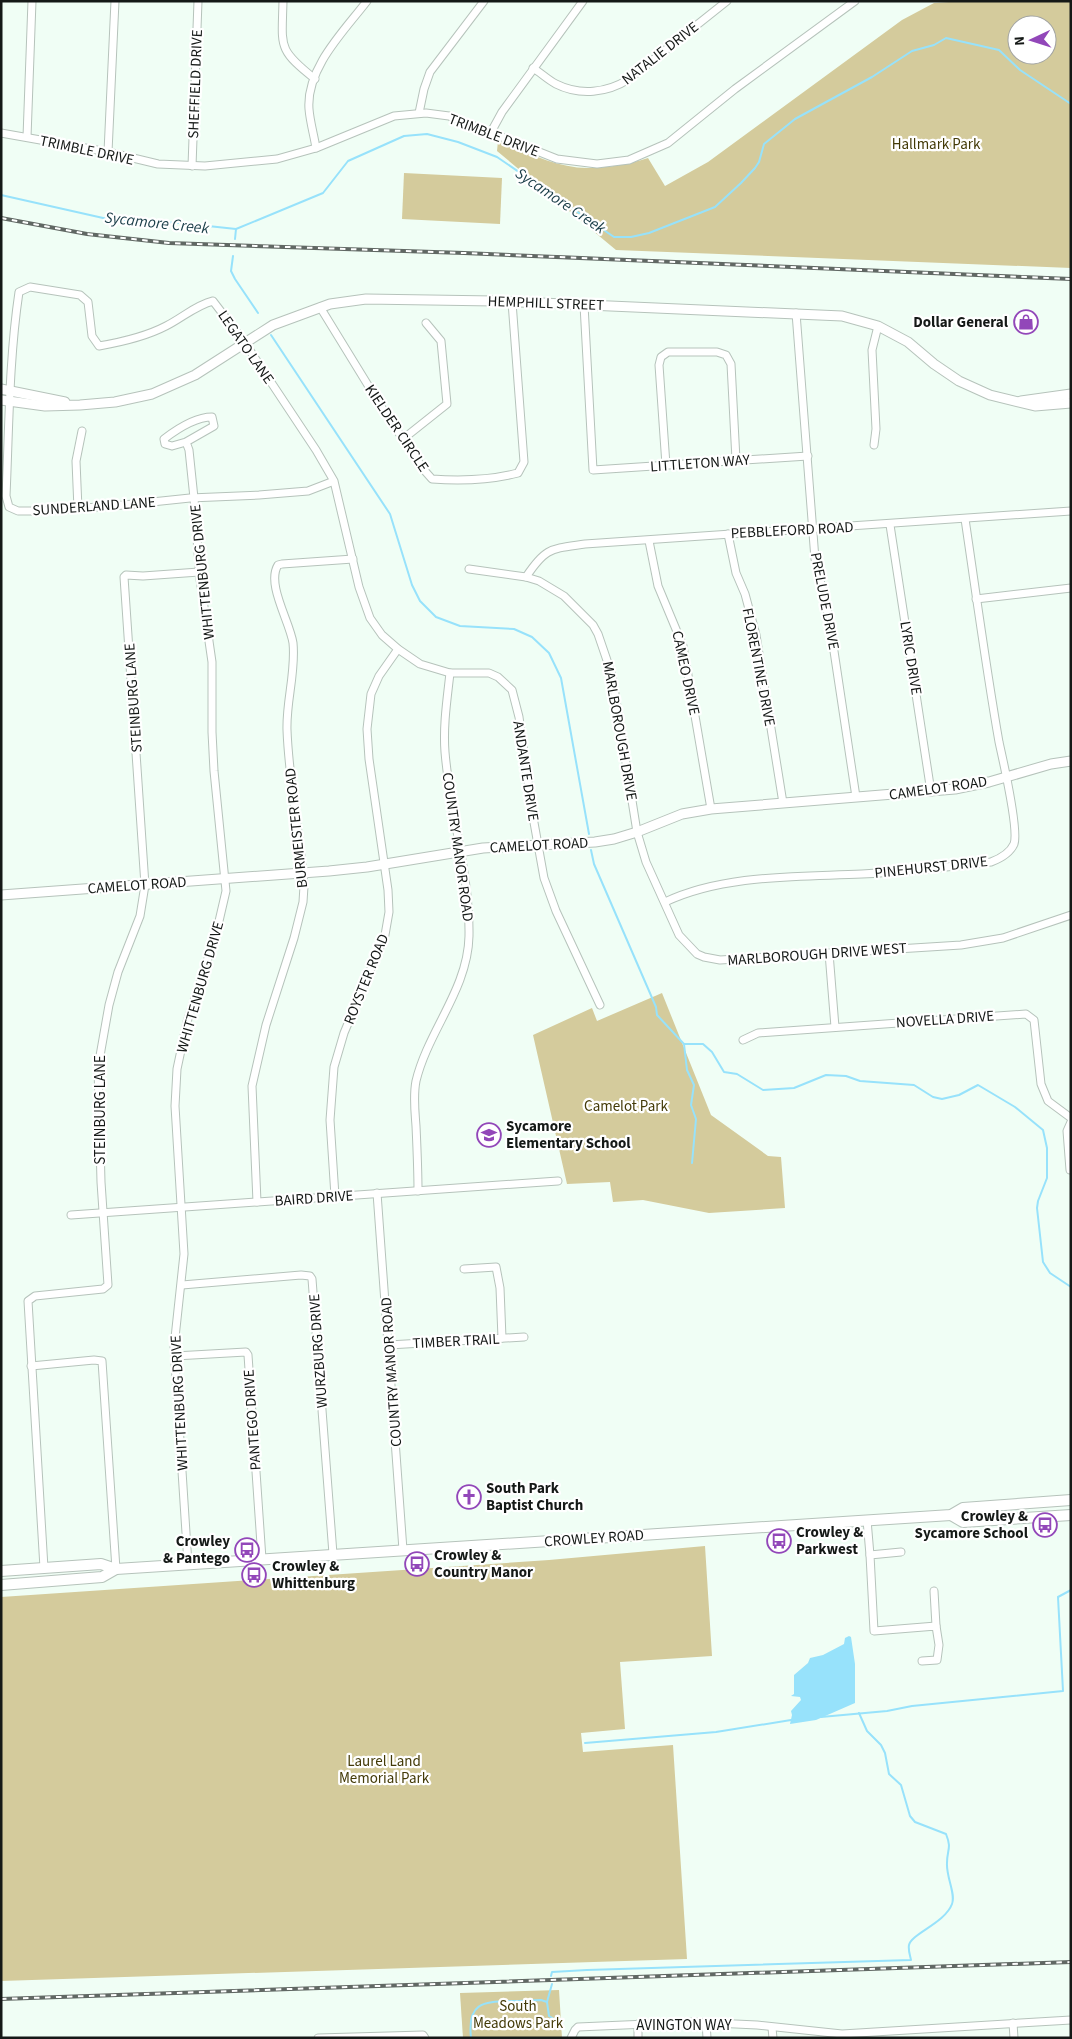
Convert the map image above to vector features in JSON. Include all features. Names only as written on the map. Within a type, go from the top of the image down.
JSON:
[{"type":"main road","name":"CROWLEY ROAD","points":[[1,1571],[101,1564],[116,1569],[951,1515],[962,1508],[1071,1500]]},
{"type":"main road","name":"CROWLEY ROAD","points":[[951,1515],[963,1522],[1071,1515]]},
{"type":"main road","points":[[22,1583],[39,1574],[44,1568]]},
{"type":"main road","name":"CROWLEY ROAD","points":[[1,1585],[102,1576],[116,1569]]},
{"type":"street","points":[[27,137],[32,1]]},
{"type":"street","points":[[108,152],[115,1]]},
{"type":"street","name":"SHEFFIELD DRIVE","points":[[192,166],[198,1]]},
{"type":"street","points":[[283,1],[283,47],[289,57],[315,79]]},
{"type":"street","points":[[316,148],[309,109],[315,79],[324,59],[367,1]]},
{"type":"street","points":[[419,113],[430,72],[484,1]]},
{"type":"street","points":[[490,134],[502,112],[533,68],[584,1]]},
{"type":"street","name":"NATALIE DRIVE","points":[[533,68],[564,87],[589,91],[611,88],[629,80],[717,4],[727,1]]},
{"type":"street","name":"TRIMBLE DRIVE","points":[[1,133],[108,152],[158,164],[192,166],[277,159],[316,148],[394,116],[419,113],[449,116],[490,134],[558,159],[580,163],[629,160],[642,156],[668,143],[735,89],[855,1]]},
{"type":"street","name":"LEGATO LANE","points":[[19,292],[30,287],[80,296],[88,302],[92,336],[99,346],[125,342],[164,327],[204,303],[214,301],[245,343],[316,450],[334,481],[359,587],[370,618],[382,635],[420,664],[450,673],[489,673],[501,679]]},
{"type":"street","name":"SUNDERLAND LANE","points":[[19,292],[6,390],[6,496],[9,507],[18,511],[78,508],[308,491],[334,481]]},
{"type":"street","name":"HEMPHILL STREET","points":[[6,401],[45,406],[80,405],[115,402],[152,394],[195,375],[273,325],[330,304],[366,299],[512,302],[842,316],[878,326],[908,342],[934,364],[959,381],[990,395],[1035,406],[1071,403]]},
{"type":"street","name":"KIELDER CIRCLE","points":[[320,307],[349,356],[403,439],[432,479],[448,480],[505,477],[518,474],[524,462],[512,302]]},
{"type":"street","name":"LITTLETON WAY","points":[[584,305],[593,470],[808,456]]},
{"type":"street","name":"PRELUDE DRIVE","points":[[796,314],[815,558],[829,618],[856,797]]},
{"type":"street","points":[[403,439],[447,404],[441,341],[426,323]]},
{"type":"street","points":[[874,445],[876,429],[872,350],[878,326]]},
{"type":"street","points":[[666,465],[659,365],[661,357],[668,352],[717,352],[726,355],[731,364],[736,460]]},
{"type":"street","name":"HEMPHILL STREET","points":[[6,390],[80,405]]},
{"type":"street","name":"HEMPHILL STREET","points":[[1014,402],[1071,394]]},
{"type":"street","points":[[203,417],[212,417],[214,426],[186,442],[172,446],[165,444],[164,439],[203,417]]},
{"type":"street","points":[[78,508],[76,461],[82,431]]},
{"type":"street","name":"WHITTENBURG DRIVE","points":[[186,442],[189,450],[194,498],[199,572],[212,662],[214,771],[225,878],[224,903],[187,1022],[177,1069],[175,1106],[184,1254],[175,1334],[175,1356],[188,1564]]},
{"type":"street","name":"PEBBLEFORD ROAD","points":[[526,577],[536,562],[553,549],[585,544],[890,525],[1071,511]]},
{"type":"street","name":"PINEHURST DRIVE","points":[[664,902],[693,890],[717,884],[910,871],[991,862],[1001,858],[1014,844],[1014,826],[976,599],[965,519]]},
{"type":"street","name":"LYRIC DRIVE","points":[[890,525],[931,792]]},
{"type":"street","name":"FLORENTINE DRIVE","points":[[728,534],[736,573],[745,594],[756,635],[783,803]]},
{"type":"street","name":"CAMEO DRIVE","points":[[649,541],[658,586],[683,646],[711,809]]},
{"type":"street","name":"BURMEISTER ROAD","points":[[256,1202],[252,1086],[266,1025],[294,938],[303,902],[303,873],[288,749],[287,722],[292,684],[293,642],[277,592],[276,570],[278,565],[282,564],[353,559]]},
{"type":"street","name":"MARLBOROUGH DRIVE","points":[[469,569],[526,577],[549,586],[564,596],[584,615],[598,634],[612,675],[637,832]]},
{"type":"street","name":"STEINBURG LANE","points":[[44,1568],[27,1308],[29,1299],[35,1296],[103,1289],[108,1285],[97,1098],[98,1067],[109,1005],[118,972],[140,916],[145,885],[124,577],[199,572]]},
{"type":"street","points":[[976,599],[1071,588]]},
{"type":"street","name":"ROYSTER ROAD","points":[[335,1196],[330,1120],[332,1082],[344,1033],[385,935],[389,912],[369,759],[368,715],[371,694],[378,676],[398,649]]},
{"type":"street","name":"COUNTRY MANOR ROAD","points":[[418,1191],[414,1098],[416,1083],[420,1068],[456,990],[466,959],[469,938],[461,852],[445,744],[446,707],[450,673]]},
{"type":"street","name":"ANDANTE DRIVE","points":[[501,679],[512,690],[514,696],[544,878],[556,911],[600,1005]]},
{"type":"street","name":"CAMELOT ROAD","points":[[1,895],[303,873],[384,864],[482,848],[595,842],[637,832],[682,814],[711,809],[955,789],[1051,764],[1071,761]]},
{"type":"street","name":"MARLBOROUGH DRIVE WEST","points":[[637,832],[646,862],[680,934],[692,950],[704,958],[720,960],[961,945],[993,940],[1071,915]]},
{"type":"street","points":[[829,953],[835,1027]]},
{"type":"street","name":"NOVELLA DRIVE","points":[[743,1040],[758,1033],[1026,1014],[1034,1020],[1041,1084],[1048,1102],[1071,1118]]},
{"type":"street","points":[[1070,1170],[1067,1131],[1071,1122]]},
{"type":"street","name":"BAIRD DRIVE","points":[[71,1214],[558,1181]]},
{"type":"street","name":"COUNTRY MANOR ROAD","points":[[377,1194],[403,1550]]},
{"type":"street","points":[[464,1269],[494,1265],[496,1267],[500,1288],[502,1338]]},
{"type":"street","name":"WURZBURG DRIVE","points":[[182,1285],[301,1275],[310,1276],[312,1279],[333,1554]]},
{"type":"street","name":"TIMBER TRAIL","points":[[389,1345],[524,1337]]},
{"type":"street","name":"PANTEGO DRIVE","points":[[175,1356],[235,1352],[246,1352],[248,1355],[262,1559]]},
{"type":"street","points":[[31,1366],[94,1360],[102,1361],[116,1569]]},
{"type":"street","points":[[867,1520],[874,1630],[936,1626]]},
{"type":"street","points":[[870,1554],[901,1552]]},
{"type":"street","points":[[922,1661],[937,1660],[939,1644],[934,1591]]},
{"type":"street","name":"AVINGTON WAY","points":[[571,2037],[574,2030],[578,2027],[693,2022],[757,2025],[842,2034],[1071,2020]]},
{"type":"street","points":[[706,2023],[707,2038]]},
{"type":"street","points":[[1013,2023],[1014,2038]]},
{"type":"street","points":[[638,2024],[638,2038]]},
{"type":"street","points":[[772,2028],[773,2038]]},
{"type":"street","points":[[318,2038],[424,2036]]},
{"type":"green space","name":"Hallmark Park","points":[[964,1],[1071,1],[1071,268],[616,250],[497,151],[498,141],[553,162],[587,168],[618,165],[648,158],[665,186],[708,162],[902,20],[934,3]]},
{"type":"green space","points":[[404,173],[502,178],[500,224],[402,219]]},
{"type":"green space","name":"Camelot Park","points":[[662,993],[711,1115],[768,1156],[781,1157],[785,1208],[709,1213],[643,1200],[613,1202],[610,1182],[567,1184],[533,1035],[592,1008],[597,1021]]},
{"type":"green space","name":"Laurel Land Memorial Park","points":[[705,1546],[712,1656],[620,1662],[625,1729],[581,1733],[583,1752],[673,1745],[687,1959],[1,1981],[1,1597],[549,1560]]},
{"type":"green space","name":"South Meadows Park","points":[[559,1990],[562,2038],[463,2038],[460,1993]]},
{"type":"water","points":[[851,1637],[855,1664],[855,1703],[816,1720],[790,1724],[791,1711],[801,1700],[800,1697],[791,1696],[794,1694],[794,1675],[808,1663],[810,1658],[823,1655],[844,1644],[845,1638]]},
{"type":"waterway","name":"Sycamore Creek","points":[[1,195],[112,220],[180,223],[236,229],[323,193],[348,161],[404,136],[427,134],[458,142],[497,157],[614,237],[631,237],[649,233],[715,207],[755,168],[759,162],[764,144],[795,119],[872,77],[912,51],[934,45],[946,38],[999,50],[1020,70],[1071,104]]},
{"type":"waterway","points":[[235,239],[236,229]]},
{"type":"waterway","points":[[233,256],[231,271],[258,313]]},
{"type":"waterway","points":[[271,335],[390,514],[412,585],[420,601],[436,617],[460,626],[514,629],[532,637],[549,653],[561,678],[589,834]]},
{"type":"waterway","points":[[591,850],[594,864],[656,1007],[657,1015],[684,1044],[703,1044],[712,1052],[724,1072],[737,1074],[763,1090],[794,1088],[826,1075],[846,1076],[860,1081],[914,1085],[933,1097],[942,1099],[959,1095],[978,1085],[1015,1107],[1043,1130],[1047,1148],[1047,1178],[1037,1208],[1043,1262],[1050,1273],[1071,1287]]},
{"type":"waterway","points":[[684,1044],[687,1070],[694,1085],[691,1105],[696,1119],[692,1163]]},
{"type":"waterway","points":[[821,1717],[1063,1691],[1058,1597],[1071,1590]]},
{"type":"waterway","points":[[551,1976],[552,1972],[587,1970],[911,1960],[909,1951],[911,1941],[943,1917],[952,1904],[953,1895],[947,1868],[949,1843],[946,1834],[915,1822],[910,1816],[901,1785],[889,1774],[885,1753],[881,1745],[867,1731],[859,1713]]},
{"type":"waterway","points":[[585,1743],[716,1732],[791,1720]]},
{"type":"waterway","points":[[552,1984],[547,2002],[549,2016],[554,2019]]},
{"type":"waterway","points":[[471,2038],[470,2026],[472,2017],[475,2010],[486,2003],[541,2000],[547,2002]]},
{"type":"railway","points":[[1,218],[87,234],[169,243],[464,253],[1071,279]]},
{"type":"railway","points":[[1,1999],[1071,1962]]},
{"type":"place","name":"Dollar General","points":[[1026,322]]},
{"type":"place","name":"Sycamore Elementary School","points":[[489,1135]]},
{"type":"place","name":"South Park Baptist Church","points":[[469,1497]]},
{"type":"place","name":"Crowley & Sycamore School","points":[[1045,1525]]},
{"type":"place","name":"Crowley & Parkwest","points":[[779,1541]]},
{"type":"place","name":"Crowley & Pantego","points":[[247,1550]]},
{"type":"place","name":"Crowley & Country Manor","points":[[417,1564]]},
{"type":"place","name":"Crowley & Whittenburg","points":[[254,1575]]}]
